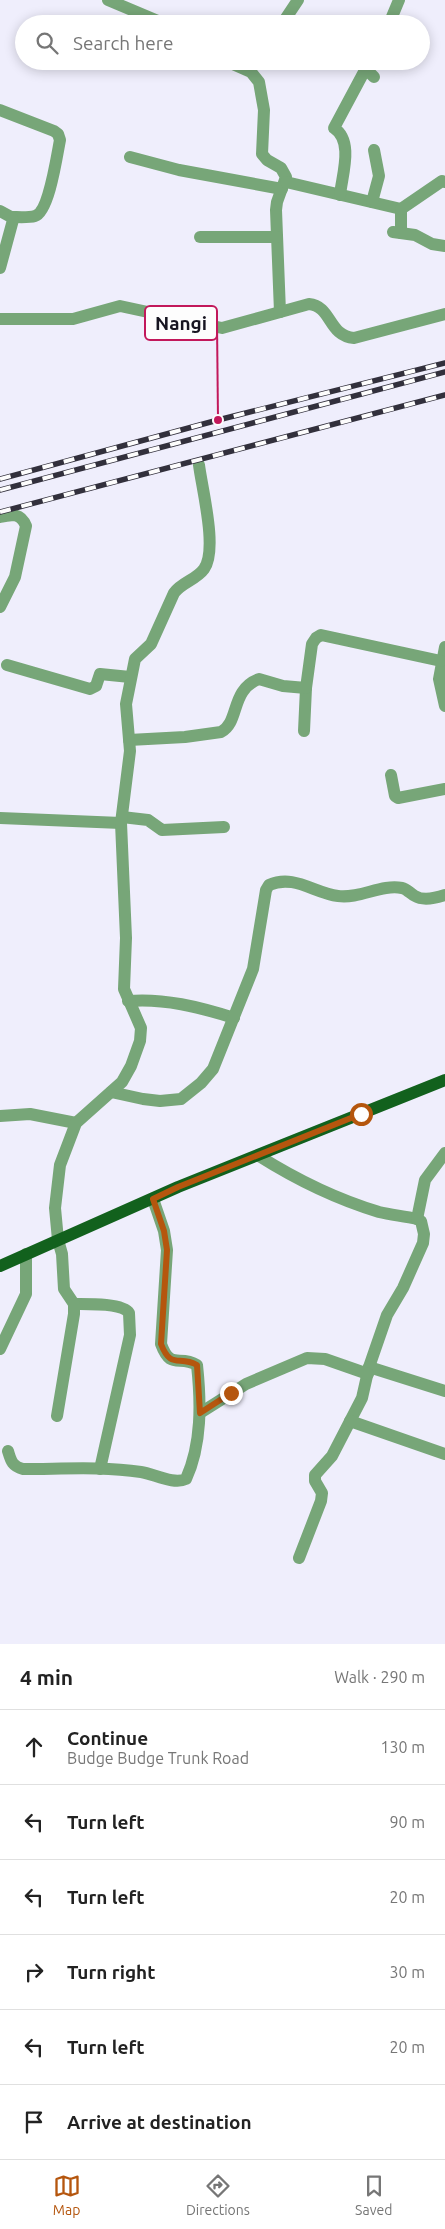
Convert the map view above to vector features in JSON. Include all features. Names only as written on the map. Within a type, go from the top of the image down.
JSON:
[{"type":"main road","points":[[0,1266],[178,1187],[445,1080]]},
{"type":"street","points":[[108,0],[144,15]]},
{"type":"street","points":[[288,15],[298,0]]},
{"type":"street","points":[[393,15],[399,0]]},
{"type":"street","points":[[246,70],[251,72],[259,82],[263,103],[263,157],[284,172],[284,186],[277,202],[280,312]]},
{"type":"street","points":[[340,194],[346,146],[341,133],[334,128],[366,70]]},
{"type":"street","points":[[0,110],[54,130],[60,140],[48,194],[41,213],[34,216],[6,214]]},
{"type":"street","points":[[372,202],[379,176],[374,150]]},
{"type":"street","points":[[130,157],[178,170],[340,194],[401,209]]},
{"type":"street","points":[[445,182],[442,182],[401,209],[397,232],[418,236],[432,244],[445,246]]},
{"type":"street","points":[[0,268],[13,226],[6,214]]},
{"type":"street","points":[[200,237],[277,236]]},
{"type":"street","points":[[0,319],[74,319],[120,306],[222,328],[309,304],[317,304],[322,308],[336,331],[346,337],[354,338],[445,314]]},
{"type":"street","points":[[58,1416],[72,1337],[74,1304],[64,1290],[62,1254],[58,1240],[56,1208],[60,1165],[76,1123],[122,1082],[131,1066],[140,1041],[141,1028],[138,1017],[128,1001],[124,989],[126,938],[122,820],[130,751],[126,704],[130,677],[135,659],[151,644],[176,590],[202,571],[209,559],[209,538],[199,465]]},
{"type":"street","points":[[0,517],[12,514],[18,515],[26,526],[15,577],[0,607]]},
{"type":"street","points":[[304,731],[306,688],[312,644],[321,635],[441,661]]},
{"type":"street","points":[[445,647],[439,679],[445,706]]},
{"type":"street","points":[[7,665],[90,689],[96,686],[100,674],[130,677]]},
{"type":"street","points":[[129,740],[185,737],[221,732],[231,722],[243,691],[258,679],[283,686],[306,688]]},
{"type":"street","points":[[391,775],[395,796],[398,798],[445,789]]},
{"type":"street","points":[[0,818],[148,820],[162,830],[224,827]]},
{"type":"street","points":[[111,1092],[160,1101],[181,1098],[201,1084],[213,1070],[252,968],[266,890],[269,885],[285,881],[310,886],[326,894],[351,898],[394,888],[402,888],[419,898],[445,895]]},
{"type":"street","points":[[128,1001],[159,1000],[200,1007],[234,1018]]},
{"type":"street","points":[[0,1116],[30,1114],[76,1123]]},
{"type":"street","points":[[417,1219],[425,1180],[445,1153]]},
{"type":"street","points":[[259,1156],[294,1177],[348,1202],[384,1213],[417,1219],[423,1226],[423,1243],[404,1288],[387,1315],[368,1370],[362,1398],[332,1456],[315,1475],[315,1481],[322,1493],[321,1500],[299,1558]]},
{"type":"street","points":[[8,1451],[11,1462],[23,1470],[100,1469],[142,1472],[175,1481],[186,1479],[191,1468],[200,1413],[197,1365],[170,1360],[165,1355],[161,1344],[167,1250],[164,1231],[153,1199]]},
{"type":"street","points":[[0,1349],[26,1294],[26,1254]]},
{"type":"street","points":[[74,1304],[115,1306],[124,1308],[129,1313],[130,1335],[100,1469]]},
{"type":"street","points":[[200,1413],[246,1384],[308,1358],[325,1359],[445,1391]]},
{"type":"street","points":[[350,1421],[445,1454]]},
{"type":"railway","points":[[0,479],[218,420],[445,363]]},
{"type":"railway","points":[[0,490],[445,372]]},
{"type":"railway","points":[[0,512],[445,395]]},
{"type":"place","name":"Nangi","points":[[218,420]]},
{"type":"route","points":[[231,1393],[200,1413],[197,1365],[170,1360],[165,1355],[161,1344],[167,1250],[164,1231],[153,1199],[178,1187],[361,1114]]}]
